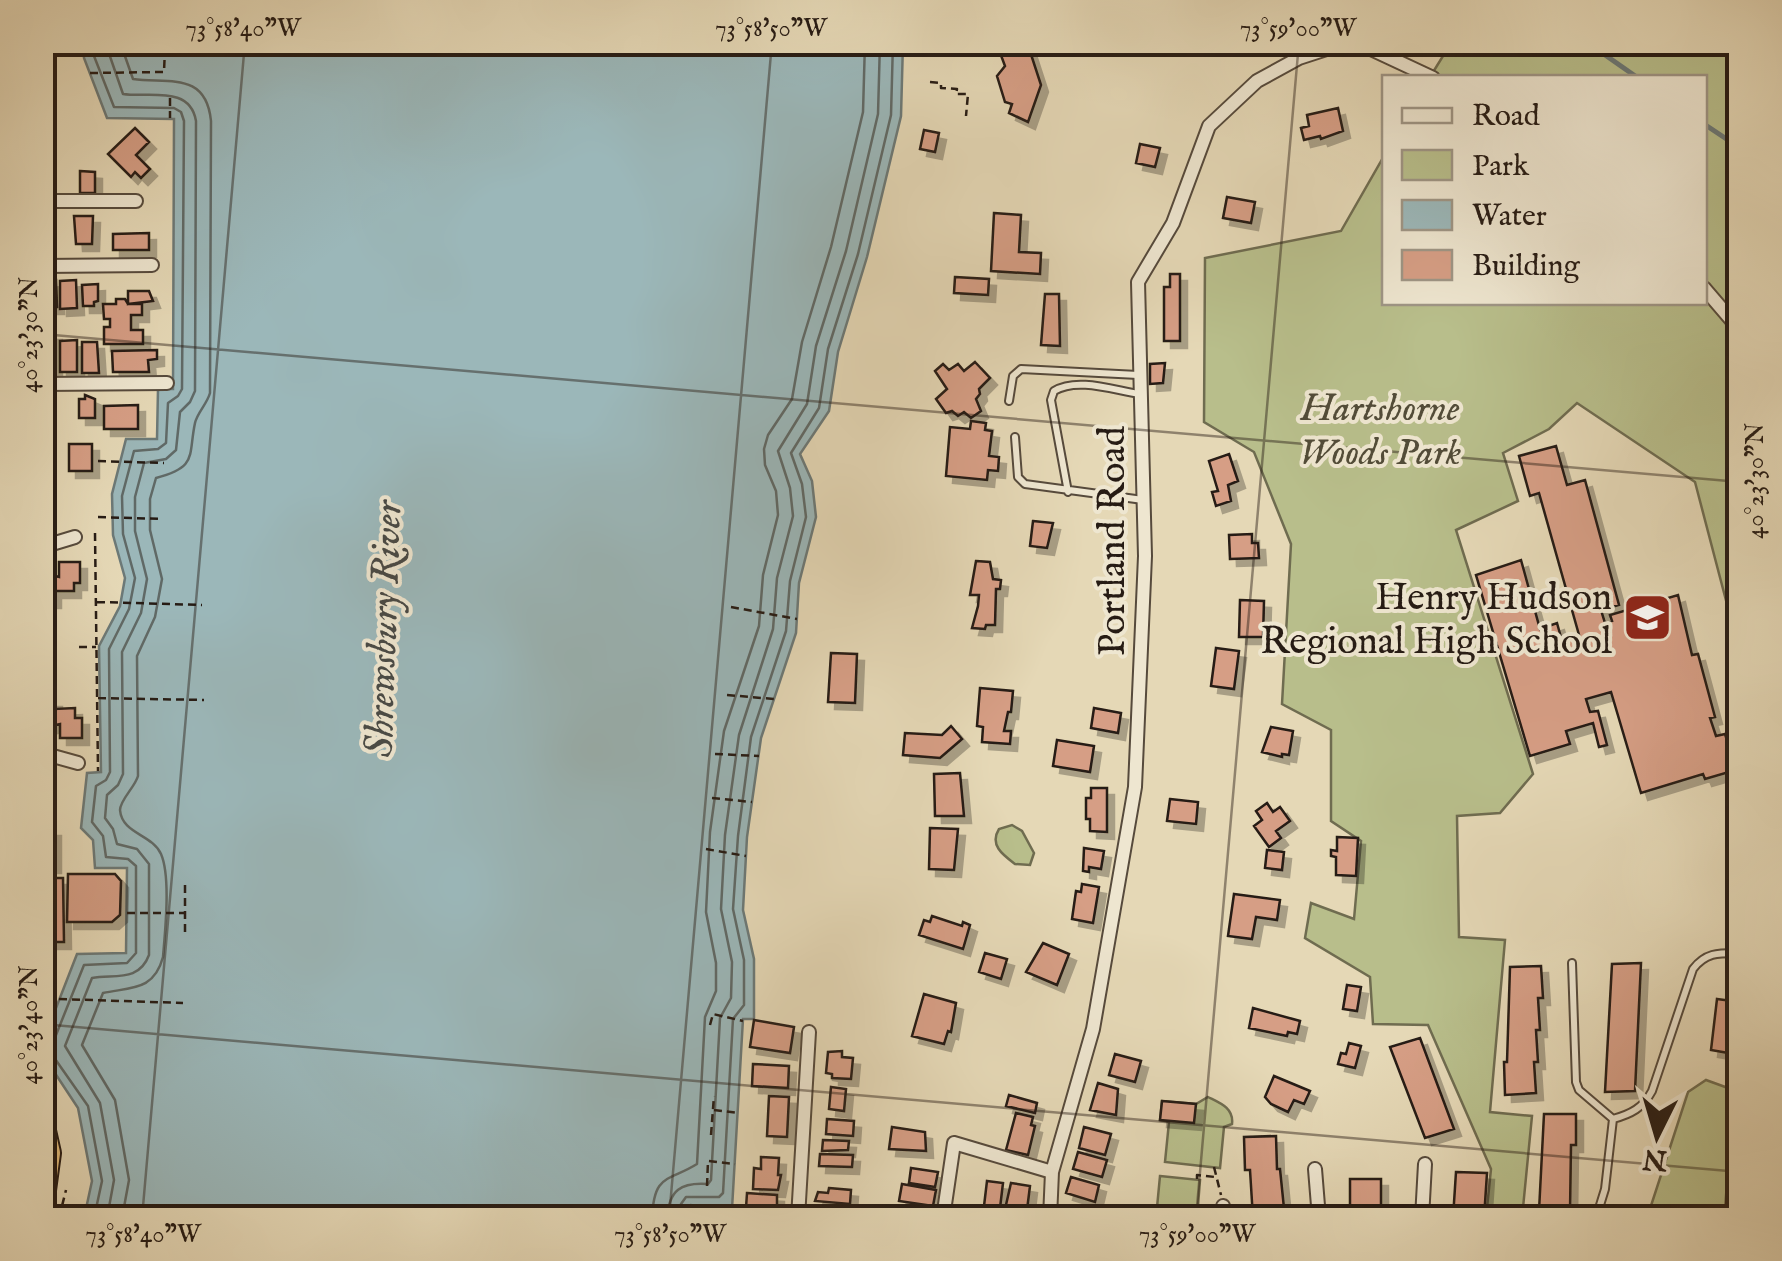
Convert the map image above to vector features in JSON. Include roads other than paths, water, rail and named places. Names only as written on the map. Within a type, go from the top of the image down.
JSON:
[{"type":"highway","points":[[42,1122],[50,1170],[42,1205]]},
{"type":"street","name":"Portland Road","points":[[1050,1218],[1052,1172],[1094,1029],[1135,787],[1144,500],[1138,282],[1173,223],[1201,143],[1236,98],[1299,58],[1338,46],[1371,49],[1427,75]]},
{"type":"street","points":[[42,201],[136,201]]},
{"type":"street","points":[[42,266],[152,265]]},
{"type":"street","points":[[1707,292],[1740,330]]},
{"type":"street","points":[[46,510],[44,384],[167,383]]},
{"type":"street","points":[[42,547],[75,537]]},
{"type":"street","points":[[42,753],[78,763]]},
{"type":"street","points":[[798,1218],[809,1032]]},
{"type":"street","points":[[943,1218],[954,1143],[1052,1172]]},
{"type":"street","points":[[1422,1218],[1426,1164]]},
{"type":"street","points":[[1316,1169],[1319,1218]]},
{"type":"lane","points":[[1009,401],[1013,376],[1020,370],[1139,374]]},
{"type":"lane","points":[[1068,492],[1051,400],[1054,391],[1062,385],[1076,384],[1140,394]]},
{"type":"lane","points":[[1014,438],[1018,477],[1025,484],[1144,500]]},
{"type":"lane","points":[[1613,1118],[1629,1115],[1646,1102],[1699,961],[1716,953],[1740,953]]},
{"type":"lane","points":[[1572,963],[1576,1082],[1579,1090],[1613,1118]]},
{"type":"lane","points":[[1596,1218],[1605,1189],[1613,1118]]},
{"type":"water","name":"Shrewsbury River","points":[[83,43],[903,43],[901,116],[867,257],[838,352],[829,411],[800,454],[812,481],[816,517],[799,583],[796,633],[761,738],[747,837],[743,910],[754,959],[754,1019],[743,1019],[732,1209],[691,1205],[689,1218],[84,1218],[92,1181],[78,1108],[43,1055],[42,1044],[77,954],[126,953],[127,868],[95,868],[93,840],[81,828],[87,773],[101,772],[99,646],[120,606],[125,578],[113,535],[112,494],[126,439],[157,439],[158,389],[173,389],[174,119],[107,118],[84,58]]},
{"type":"waterway","points":[[1588,43],[1634,75]]},
{"type":"waterway","points":[[1707,126],[1740,148]]},
{"type":"place","name":"Henry Hudson Regional High School","points":[[1647,618]]},
{"type":"park label","name":"Hartshorne Woods Park","points":[[1380,429]]}]
